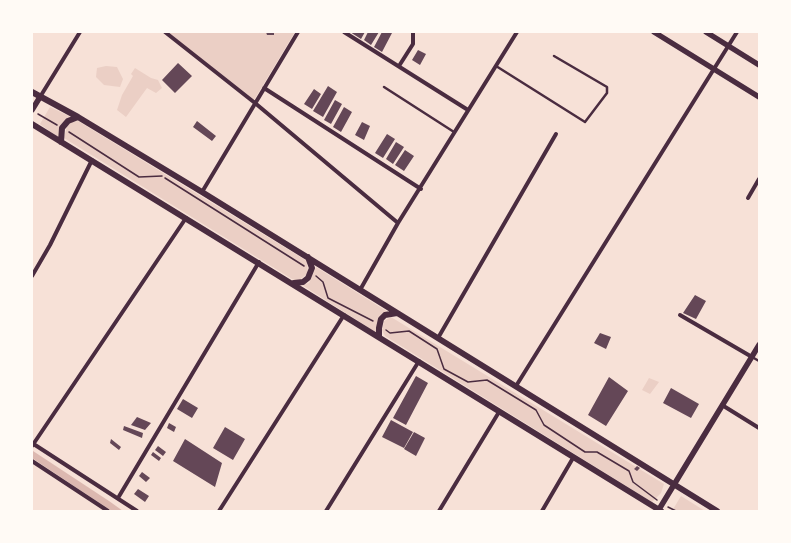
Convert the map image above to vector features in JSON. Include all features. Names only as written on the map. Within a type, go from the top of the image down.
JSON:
[{"type":"main road","points":[[32,92],[78,117],[202,192],[717,511]]},
{"type":"main road","points":[[61,142],[62,128],[68,121],[78,117]]},
{"type":"main road","points":[[32,124],[344,314],[659,511]]},
{"type":"main road","points":[[294,284],[303,282],[308,278],[312,271],[308,257]]},
{"type":"main road","points":[[379,336],[379,325],[385,315],[399,313]]},
{"type":"street","points":[[32,110],[80,32]]},
{"type":"street","points":[[165,32],[255,103],[398,224]]},
{"type":"street","points":[[202,192],[298,32]]},
{"type":"street","points":[[344,32],[468,110]]},
{"type":"street","points":[[400,66],[413,44],[413,32]]},
{"type":"street","points":[[360,290],[398,224],[516,32]]},
{"type":"street","points":[[654,32],[759,97]]},
{"type":"street","points":[[706,32],[759,64]]},
{"type":"street","points":[[516,386],[737,32]]},
{"type":"street","points":[[264,88],[420,189]]},
{"type":"street","points":[[438,338],[556,134]]},
{"type":"street","points":[[32,276],[50,245],[92,160]]},
{"type":"street","points":[[748,198],[759,179]]},
{"type":"street","points":[[137,511],[33,444],[187,218]]},
{"type":"street","points":[[118,498],[258,262]]},
{"type":"street","points":[[219,511],[344,314]]},
{"type":"street","points":[[680,315],[752,357]]},
{"type":"street","points":[[659,511],[759,345]]},
{"type":"street","points":[[326,511],[419,361]]},
{"type":"street","points":[[722,405],[759,428]]},
{"type":"street","points":[[439,511],[499,412]]},
{"type":"street","points":[[542,511],[574,458]]},
{"type":"street","points":[[32,461],[106,511]]},
{"type":"lane","points":[[496,65],[585,122],[607,93],[607,87],[554,56]]},
{"type":"lane","points":[[384,87],[454,132]]},
{"type":"lane","points":[[752,357],[759,361]]},
{"type":"path","points":[[32,110],[139,177],[162,176],[312,271],[323,282],[328,298],[379,325],[390,334],[409,331],[437,349],[444,369],[468,382],[487,380],[536,410],[544,426],[585,452],[597,452],[629,471],[633,482],[662,504],[676,511]]},
{"type":"shaded area","points":[[167,32],[295,32],[254,100]]},
{"type":"shaded area","points":[[106,66],[117,67],[123,79],[120,87],[104,85],[96,77],[97,68]]},
{"type":"shaded area","points":[[135,68],[151,78],[158,80],[162,88],[156,93],[147,88],[126,117],[117,110],[122,95],[133,76],[131,74]]},
{"type":"shaded area","points":[[50,107],[71,117],[59,138],[40,124]]},
{"type":"shaded area","points":[[78,121],[307,261],[308,273],[298,281],[292,279],[64,138],[67,126],[72,122]]},
{"type":"shaded area","points":[[316,267],[388,312],[377,333],[302,285],[309,283]]},
{"type":"shaded area","points":[[391,317],[664,484],[661,493],[652,502],[385,336],[382,330],[384,321]]},
{"type":"shaded area","points":[[649,378],[659,382],[650,394],[642,390]]},
{"type":"shaded area","points":[[33,451],[123,511],[112,511],[32,458]]},
{"type":"shaded area","points":[[681,496],[705,511],[672,511]]},
{"type":"building","points":[[266,32],[274,32],[274,35],[267,35]]},
{"type":"building","points":[[350,32],[365,32],[361,39]]},
{"type":"building","points":[[368,32],[379,32],[371,45],[364,40]]},
{"type":"building","points":[[382,32],[392,33],[382,52],[374,47]]},
{"type":"building","points":[[418,50],[426,54],[420,65],[412,60]]},
{"type":"building","points":[[178,63],[192,76],[175,93],[162,80]]},
{"type":"building","points":[[328,86],[337,92],[323,117],[313,111]]},
{"type":"building","points":[[314,89],[321,94],[312,109],[304,104]]},
{"type":"building","points":[[335,100],[342,104],[331,124],[324,120]]},
{"type":"building","points":[[344,107],[352,112],[341,132],[333,127]]},
{"type":"building","points":[[197,121],[216,136],[212,141],[193,127]]},
{"type":"building","points":[[362,122],[370,126],[364,140],[355,135]]},
{"type":"building","points":[[387,134],[395,139],[383,158],[375,153]]},
{"type":"building","points":[[396,142],[404,147],[393,164],[386,159]]},
{"type":"building","points":[[405,150],[414,156],[404,171],[395,165]]},
{"type":"building","points":[[695,295],[706,301],[696,319],[683,313]]},
{"type":"building","points":[[600,333],[611,337],[606,349],[594,343]]},
{"type":"building","points":[[416,376],[428,383],[406,425],[393,418]]},
{"type":"building","points":[[609,377],[628,391],[606,426],[588,415]]},
{"type":"building","points":[[671,388],[699,404],[691,418],[663,403]]},
{"type":"building","points":[[183,399],[198,408],[192,418],[177,409]]},
{"type":"building","points":[[137,417],[151,423],[145,430],[131,425]]},
{"type":"building","points":[[391,420],[413,432],[404,448],[382,437]]},
{"type":"building","points":[[169,423],[176,427],[174,432],[167,428]]},
{"type":"building","points":[[124,426],[143,433],[142,438],[123,430]]},
{"type":"building","points":[[225,427],[245,439],[233,460],[213,448]]},
{"type":"building","points":[[414,432],[425,438],[416,456],[404,449]]},
{"type":"building","points":[[111,439],[121,447],[119,450],[110,443]]},
{"type":"building","points":[[185,439],[222,463],[215,487],[173,461]]},
{"type":"building","points":[[158,446],[166,452],[163,456],[155,450]]},
{"type":"building","points":[[153,452],[161,458],[159,461],[151,455]]},
{"type":"building","points":[[637,466],[640,468],[637,471],[634,469]]},
{"type":"building","points":[[142,472],[150,478],[146,482],[139,476]]},
{"type":"building","points":[[138,489],[149,496],[145,502],[134,494]]}]
